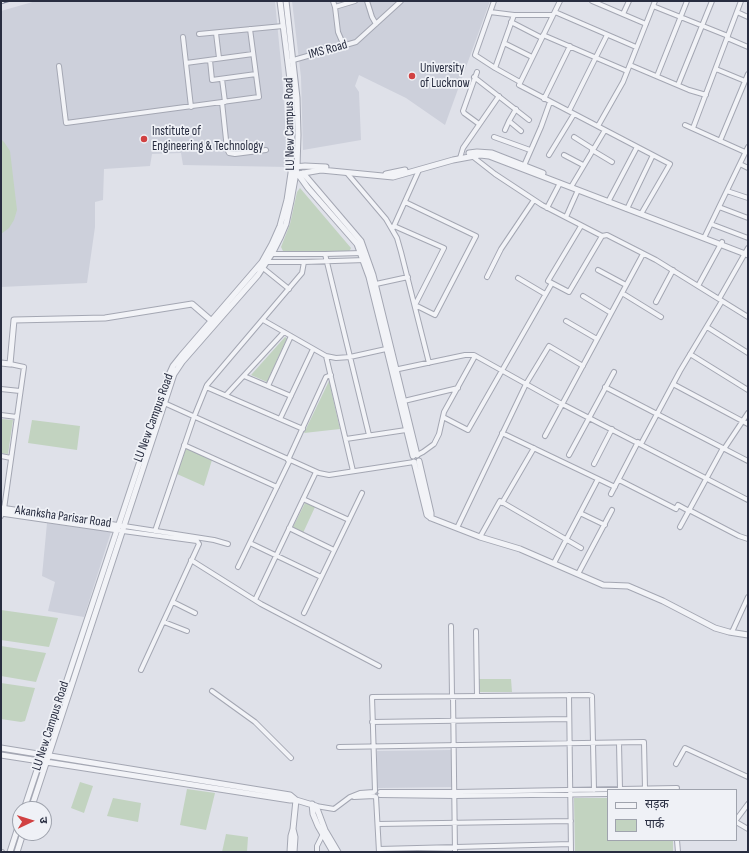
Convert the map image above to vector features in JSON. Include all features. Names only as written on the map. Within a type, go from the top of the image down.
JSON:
[{"type":"street","name":"LU New Campus Road","points":[[34,801],[124,528],[168,378],[174,366],[264,262],[280,238],[286,224],[296,171],[298,135],[297,98],[283,26],[280,1]]},
{"type":"street","name":"LU New Campus Road","points":[[286,1],[290,61]]},
{"type":"street","points":[[334,1],[338,32],[344,46]]},
{"type":"street","points":[[335,7],[355,1]]},
{"type":"street","points":[[367,1],[376,24]]},
{"type":"street","name":"IMS Road","points":[[290,61],[356,42],[401,1]]},
{"type":"street","points":[[494,1],[475,55],[520,82]]},
{"type":"street","points":[[560,1],[518,85],[670,164],[642,213]]},
{"type":"street","points":[[592,1],[646,24]]},
{"type":"street","points":[[623,14],[628,1]]},
{"type":"street","points":[[598,126],[623,82],[655,1]]},
{"type":"street","points":[[657,76],[687,1]]},
{"type":"street","points":[[678,85],[712,1]]},
{"type":"street","points":[[693,128],[741,1]]},
{"type":"street","points":[[653,6],[748,47]]},
{"type":"street","points":[[490,12],[514,15],[554,13],[636,48]]},
{"type":"street","points":[[737,12],[748,17]]},
{"type":"street","points":[[495,68],[514,15]]},
{"type":"street","points":[[511,22],[542,37],[570,46],[627,71]]},
{"type":"street","points":[[199,34],[283,26]]},
{"type":"street","points":[[59,66],[66,123],[259,97],[250,29]]},
{"type":"street","points":[[216,33],[219,58]]},
{"type":"street","points":[[569,111],[607,35]]},
{"type":"street","points":[[183,36],[191,107]]},
{"type":"street","points":[[504,43],[532,57]]},
{"type":"street","points":[[544,99],[570,46]]},
{"type":"street","points":[[186,63],[253,54]]},
{"type":"street","points":[[210,60],[212,80],[256,74]]},
{"type":"street","points":[[630,64],[678,85],[706,95]]},
{"type":"street","points":[[716,69],[745,81]]},
{"type":"street","points":[[477,72],[463,111],[479,124]]},
{"type":"street","points":[[720,141],[748,74]]},
{"type":"street","points":[[474,78],[529,120]]},
{"type":"street","points":[[222,79],[227,149],[229,153],[235,154],[266,150]]},
{"type":"street","points":[[461,157],[463,148],[499,96]]},
{"type":"street","points":[[524,167],[550,102]]},
{"type":"street","points":[[505,130],[516,109]]},
{"type":"street","points":[[549,155],[574,114]]},
{"type":"street","points":[[508,122],[521,131]]},
{"type":"street","points":[[685,125],[745,152]]},
{"type":"street","points":[[571,185],[605,130]]},
{"type":"street","points":[[494,137],[530,150]]},
{"type":"street","points":[[574,137],[612,162]]},
{"type":"street","points":[[609,200],[637,147]]},
{"type":"street","points":[[705,237],[748,147]]},
{"type":"street","points":[[296,171],[313,169],[384,176],[477,152],[492,153],[560,183],[571,185],[578,190],[609,200]]},
{"type":"street","points":[[461,157],[480,155],[489,156],[524,167],[747,252],[707,327],[690,354],[611,494]]},
{"type":"street","points":[[564,155],[583,165]]},
{"type":"street","points":[[472,156],[494,174],[547,208],[602,236],[607,235],[673,270],[748,316]]},
{"type":"street","points":[[628,207],[653,156]]},
{"type":"street","points":[[296,171],[313,169],[393,177],[435,164]]},
{"type":"street","points":[[740,164],[748,168]]},
{"type":"street","points":[[392,230],[419,170]]},
{"type":"street","points":[[296,171],[308,188],[357,244],[363,253],[386,348],[404,401],[431,518],[480,537],[520,549],[603,585],[628,586],[663,601],[715,628],[748,634]]},
{"type":"street","points":[[347,173],[386,219],[397,238],[402,252],[429,363]]},
{"type":"street","points":[[547,208],[560,183]]},
{"type":"street","points":[[566,217],[578,190]]},
{"type":"street","points":[[727,191],[748,198]]},
{"type":"street","points":[[487,277],[501,249],[534,200]]},
{"type":"street","points":[[405,202],[476,236],[435,315],[415,305]]},
{"type":"street","points":[[719,207],[748,218]]},
{"type":"street","points":[[711,224],[748,238]]},
{"type":"street","points":[[394,226],[444,248],[415,305]]},
{"type":"street","points":[[581,226],[548,281],[569,292],[602,236]]},
{"type":"street","points":[[698,286],[722,243]]},
{"type":"street","points":[[269,254],[363,253]]},
{"type":"street","points":[[325,254],[369,435]]},
{"type":"street","points":[[545,436],[643,254]]},
{"type":"street","points":[[264,262],[326,262],[365,260]]},
{"type":"street","points":[[365,260],[376,284],[406,430],[416,458]]},
{"type":"street","name":"LU New Campus Road","points":[[213,322],[263,268],[264,262]]},
{"type":"street","points":[[155,531],[184,445],[206,387],[302,273],[304,262]]},
{"type":"street","points":[[263,268],[289,289]]},
{"type":"street","points":[[598,270],[626,285]]},
{"type":"street","points":[[656,302],[673,270]]},
{"type":"street","points":[[376,284],[408,277]]},
{"type":"street","points":[[518,278],[545,294]]},
{"type":"street","points":[[443,417],[468,430],[552,283]]},
{"type":"street","points":[[622,293],[660,316]]},
{"type":"street","points":[[583,296],[612,312]]},
{"type":"street","points":[[10,364],[14,320],[105,318],[192,304],[213,322]]},
{"type":"street","points":[[263,320],[326,356],[336,358],[350,357],[386,348]]},
{"type":"street","points":[[566,322],[597,339]]},
{"type":"street","points":[[707,327],[748,353]]},
{"type":"street","points":[[226,396],[284,332]]},
{"type":"street","points":[[268,386],[290,336]]},
{"type":"street","points":[[457,528],[526,384],[549,346],[582,366]]},
{"type":"street","points":[[280,419],[313,349]]},
{"type":"street","points":[[690,354],[748,390]]},
{"type":"street","points":[[394,370],[465,355],[476,356],[562,404],[748,500]]},
{"type":"street","points":[[326,356],[353,471]]},
{"type":"street","points":[[162,402],[316,472],[329,475],[416,458],[434,444],[439,434],[444,412],[476,356]]},
{"type":"street","points":[[1,363],[24,367],[8,483],[2,512]]},
{"type":"street","points":[[570,455],[614,372]]},
{"type":"street","points":[[238,567],[277,487],[326,377],[331,375]]},
{"type":"street","points":[[244,376],[291,396]]},
{"type":"street","points":[[673,384],[748,424]]},
{"type":"street","points":[[206,387],[303,429]]},
{"type":"street","points":[[605,387],[748,461]]},
{"type":"street","points":[[404,401],[458,388]]},
{"type":"street","points":[[1,389],[20,392]]},
{"type":"street","name":"LU New Campus Road","points":[[27,801],[117,527],[162,402]]},
{"type":"street","points":[[680,527],[706,478],[748,413]]},
{"type":"street","points":[[1,415],[17,417]]},
{"type":"street","points":[[594,464],[612,429]]},
{"type":"street","points":[[346,439],[406,430]]},
{"type":"street","points":[[502,433],[615,487]]},
{"type":"street","points":[[184,445],[277,487]]},
{"type":"street","points":[[502,503],[534,448]]},
{"type":"street","points":[[1,456],[11,458]]},
{"type":"street","points":[[255,600],[316,472]]},
{"type":"street","points":[[554,563],[598,479]]},
{"type":"street","points":[[618,480],[676,509],[678,505],[739,536],[748,539]]},
{"type":"street","points":[[1,482],[8,483]]},
{"type":"street","points":[[304,613],[362,493]]},
{"type":"street","points":[[303,499],[349,520]]},
{"type":"street","points":[[480,537],[500,501],[581,548]]},
{"type":"street","points":[[578,574],[612,510]]},
{"type":"street","name":"Akanksha Parisar Road","points":[[2,512],[124,528]]},
{"type":"street","points":[[580,513],[605,525]]},
{"type":"street","points":[[124,528],[214,540],[228,544]]},
{"type":"street","points":[[124,528],[197,541],[199,544],[142,670]]},
{"type":"street","points":[[289,528],[334,550]]},
{"type":"street","points":[[250,543],[321,578]]},
{"type":"street","points":[[191,560],[255,600],[380,666]]},
{"type":"street","points":[[732,632],[748,596]]},
{"type":"street","points":[[173,602],[195,613]]},
{"type":"street","points":[[164,622],[187,631]]},
{"type":"street","points":[[451,626],[454,721],[455,852]]},
{"type":"street","points":[[476,631],[477,696]]},
{"type":"street","points":[[212,690],[255,722],[291,758]]},
{"type":"street","points":[[569,695],[571,852]]},
{"type":"street","points":[[571,844],[455,846],[379,850],[377,794],[373,746],[372,697],[592,696],[594,790]]},
{"type":"street","points":[[372,722],[569,719]]},
{"type":"street","points":[[339,747],[644,742],[644,789]]},
{"type":"street","points":[[619,743],[620,789],[677,789],[676,782]]},
{"type":"street","points":[[1,748],[174,780],[296,800],[334,809],[350,797],[360,793],[455,794],[570,792],[607,790]]},
{"type":"street","points":[[676,764],[684,748],[748,777]]},
{"type":"street","points":[[1,755],[174,780]]},
{"type":"street","points":[[570,792],[607,794]]},
{"type":"street","points":[[290,852],[296,800]]},
{"type":"street","points":[[737,820],[748,804]]},
{"type":"street","points":[[314,805],[325,830],[338,852]]},
{"type":"street","points":[[314,805],[313,814],[333,852]]},
{"type":"street","points":[[378,824],[571,821]]},
{"type":"street","points":[[737,822],[748,829]]},
{"type":"street","points":[[293,829],[295,837],[294,852]]},
{"type":"street","points":[[317,852],[317,846],[325,830]]},
{"type":"street","points":[[10,852],[14,841]]},
{"type":"street","points":[[17,852],[20,841]]},
{"type":"street","points":[[677,841],[678,852]]},
{"type":"shaded area","name":"Institute of Engineering & Technology","points":[[36,1],[275,1],[282,74],[288,167],[183,165],[181,153],[152,154],[150,166],[104,169],[103,200],[95,202],[95,227],[87,283],[1,287],[1,11]]},
{"type":"shaded area","name":"University of Lucknow","points":[[292,1],[490,1],[445,125],[406,98],[359,75],[355,86],[359,92],[361,140],[303,150],[301,77]]},
{"type":"shaded area","points":[[47,523],[111,532],[84,617],[48,611],[55,582],[42,576]]},
{"type":"shaded area","points":[[451,750],[452,787],[377,788],[377,751]]},
{"type":"green space","points":[[1,139],[10,151],[17,210],[14,220],[9,228],[1,234]]},
{"type":"green space","points":[[300,188],[351,248],[349,252],[284,253],[281,247],[290,224],[297,192]]},
{"type":"green space","points":[[285,337],[287,338],[267,382],[251,375]]},
{"type":"green space","points":[[329,381],[340,429],[304,433]]},
{"type":"green space","points":[[1,419],[13,420],[8,454],[1,453]]},
{"type":"green space","points":[[32,420],[80,426],[77,450],[28,443]]},
{"type":"green space","points":[[185,448],[212,460],[204,486],[177,474]]},
{"type":"green space","points":[[305,503],[315,507],[303,533],[293,527]]},
{"type":"green space","points":[[1,610],[58,618],[49,647],[1,640]]},
{"type":"green space","points":[[1,646],[46,653],[36,682],[1,676]]},
{"type":"green space","points":[[479,679],[511,679],[512,692],[480,692]]},
{"type":"green space","points":[[1,683],[35,688],[25,721],[21,722],[1,719]]},
{"type":"green space","points":[[80,782],[93,786],[84,813],[71,808]]},
{"type":"green space","points":[[187,789],[215,793],[206,830],[180,825]]},
{"type":"green space","points":[[113,798],[141,803],[138,822],[107,816]]},
{"type":"green space","points":[[574,798],[607,798],[607,841],[673,841],[673,852],[575,852]]},
{"type":"green space","points":[[226,834],[248,837],[247,852],[222,852]]},
{"type":"railway","points":[[1,3],[8,1]]},
{"type":"place","name":"University of Lucknow","points":[[412,76]]},
{"type":"place","name":"Institute of Engineering & Technology","points":[[144,139]]}]
